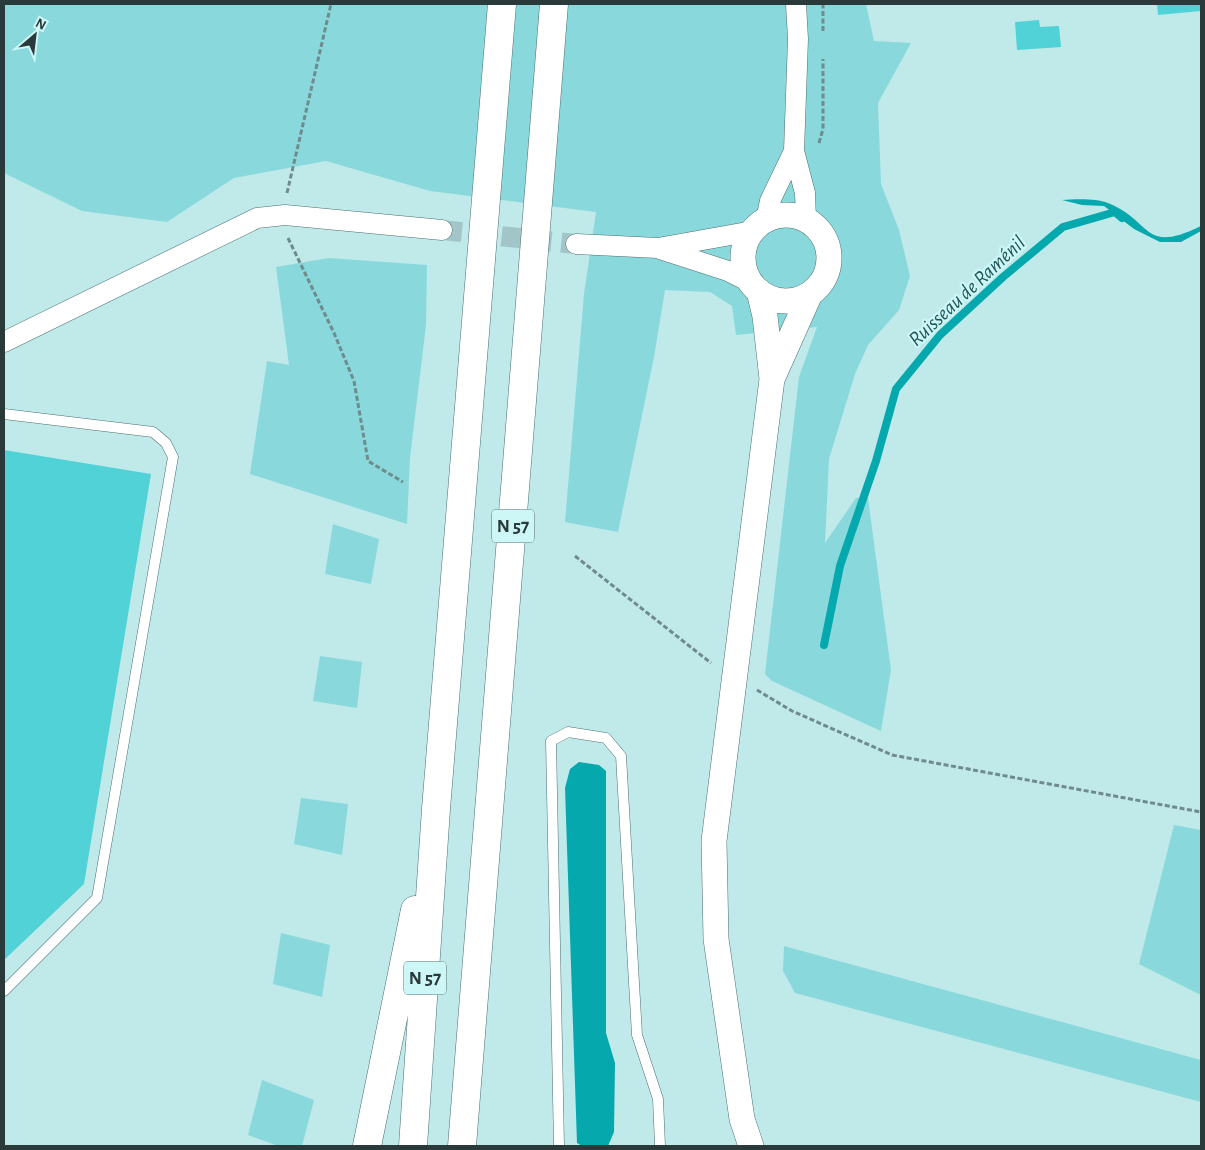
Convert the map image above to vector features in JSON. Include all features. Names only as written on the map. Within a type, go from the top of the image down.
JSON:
[{"type":"highway","name":"N 57","points":[[413,1146],[436,809],[502,4]]},
{"type":"highway","name":"N 57","points":[[462,1146],[554,4]]},
{"type":"highway","points":[[367,1146],[436,809]]},
{"type":"highway","points":[[470,1048],[481,1146]]},
{"type":"street","points":[[796,4],[798,39],[794,151],[805,193],[806,220]]},
{"type":"street","points":[[751,1146],[742,1119],[716,939],[714,841],[772,379],[766,316],[755,287],[745,270],[743,256],[746,243],[763,217],[794,151]]},
{"type":"street","points":[[4,342],[257,218],[285,215],[442,230]]},
{"type":"street","points":[[658,248],[763,217],[793,216],[806,220],[818,229],[826,241],[829,256],[827,270],[820,284],[810,294],[772,379]]},
{"type":"street","points":[[576,244],[658,248],[728,271],[769,298],[781,301],[796,300],[810,294]]},
{"type":"lane","points":[[4,414],[153,432],[166,443],[173,457],[97,898],[4,991]]},
{"type":"lane","points":[[558,1146],[550,741],[568,732],[606,738],[621,756],[637,1035],[658,1099],[660,1146]]},
{"type":"path","points":[[286,199],[331,4]]},
{"type":"path","points":[[286,235],[334,333],[354,381],[368,461],[403,482]]},
{"type":"path","points":[[892,755],[1201,812]]},
{"type":"shaded area","points":[[4,4],[866,4],[874,41],[911,43],[878,103],[881,184],[899,230],[910,276],[899,310],[868,345],[855,374],[829,459],[825,543],[856,498],[868,498],[891,670],[881,731],[772,681],[765,674],[799,377],[817,327],[736,335],[732,306],[710,292],[665,290],[654,357],[618,532],[565,522],[584,294],[596,212],[430,191],[326,161],[234,178],[167,222],[82,211],[4,173]]},
{"type":"shaded area","points":[[1062,200],[1103,201],[1122,210],[1149,232],[1158,236],[1168,237],[1182,234],[1201,226],[1201,231],[1181,242],[1160,242],[1134,229],[1104,206],[1082,205]]},
{"type":"shaded area","points":[[329,258],[427,265],[426,325],[410,458],[407,524],[250,474],[267,361],[289,365],[276,267]]},
{"type":"shaded area","points":[[333,524],[379,539],[371,584],[325,574]]},
{"type":"shaded area","points":[[320,656],[362,662],[357,708],[313,701]]},
{"type":"shaded area","points":[[579,762],[599,765],[606,771],[606,1033],[615,1063],[614,1132],[608,1146],[582,1146],[577,1143],[565,788],[570,769]]},
{"type":"shaded area","points":[[301,798],[348,804],[342,855],[294,844]]},
{"type":"shaded area","points":[[1174,825],[1201,830],[1201,995],[1139,964]]},
{"type":"shaded area","points":[[281,933],[330,945],[322,997],[273,984]]},
{"type":"shaded area","points":[[784,946],[1201,1060],[1201,1102],[795,993],[783,971]]},
{"type":"shaded area","points":[[262,1080],[314,1100],[302,1146],[278,1146],[248,1135]]},
{"type":"building","points":[[1157,4],[1201,4],[1201,11],[1158,15]]},
{"type":"building","points":[[1039,20],[1040,27],[1059,26],[1061,47],[1017,50],[1015,22]]},
{"type":"building","points":[[4,450],[151,474],[84,884],[4,960]]},
{"type":"waterway","name":"Ruisseau de Raménil","points":[[824,645],[840,566],[876,461],[896,389],[940,335],[1003,277],[1063,227],[1115,212],[1122,218]]},
{"type":"tunnel","points":[[442,230],[576,244]]}]
